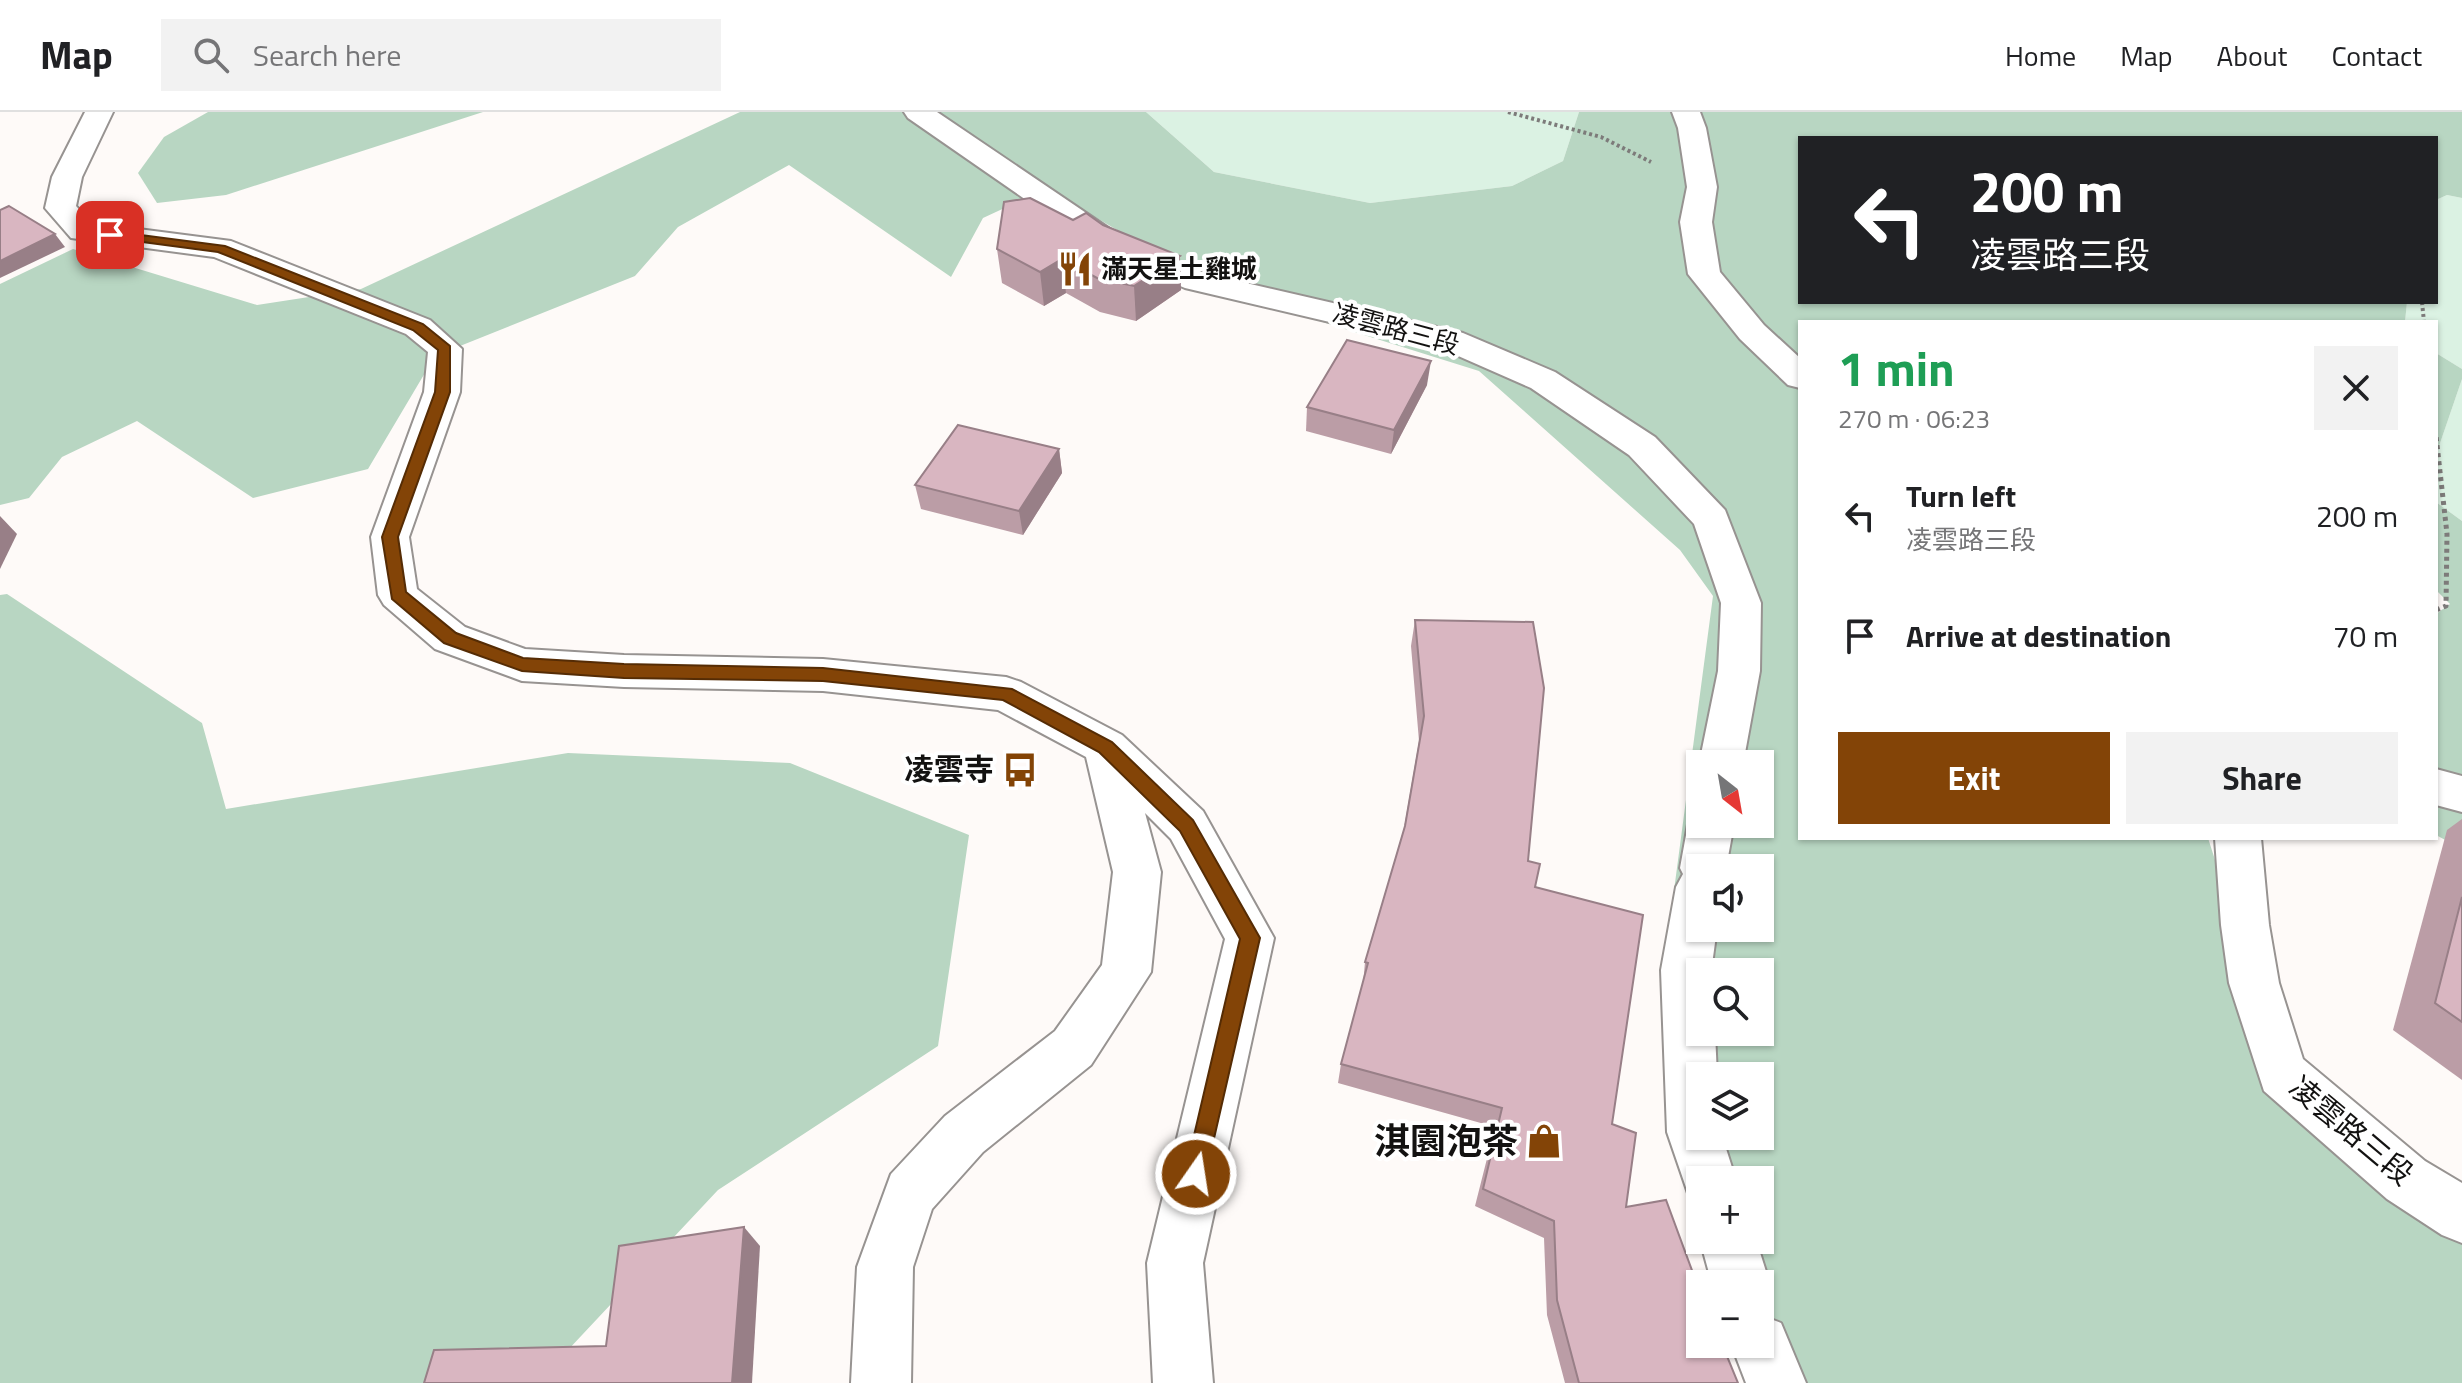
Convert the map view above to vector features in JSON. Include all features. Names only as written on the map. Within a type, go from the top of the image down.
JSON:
[{"type":"street","points":[[99,112],[67,177],[60,208],[82,231],[220,248],[418,327],[445,349],[442,392],[390,537],[398,595],[450,638],[522,665],[624,671],[823,675],[1006,694],[1106,747],[1187,825],[1250,938],[1175,1263],[1183,1383]]},
{"type":"street","name":"凌雲路三段","points":[[918,112],[1118,249],[1197,281],[1451,340],[1543,380],[1642,446],[1711,519],[1741,603],[1739,671],[1724,750]]},
{"type":"street","points":[[1686,112],[1692,128],[1702,187],[1696,222],[1704,274],[1752,332],[1798,375]]},
{"type":"street","points":[[881,1383],[885,1267],[910,1193],[964,1134],[1073,1048],[1126,972],[1137,872],[1106,747]]},
{"type":"street","points":[[2438,788],[2462,794]]},
{"type":"street","name":"凌雲路三段","points":[[2238,840],[2245,925],[2254,983],[2282,1074],[2406,1180],[2462,1215]]},
{"type":"street","points":[[1691,942],[1686,970],[1694,1132],[1705,1166]]},
{"type":"street","points":[[1766,1358],[1776,1383]]},
{"type":"path","points":[[1508,112],[1601,137],[1702,187]]},
{"type":"path","points":[[2438,453],[2447,534],[2447,592],[2446,606],[2438,609]]},
{"type":"green space","points":[[208,112],[483,112],[226,195],[157,203],[138,173],[164,137]]},
{"type":"green space","points":[[740,112],[1146,112],[1214,172],[1370,203],[1512,186],[1563,161],[1579,112],[2462,112],[2462,198],[2447,195],[2438,199],[2438,136],[1798,136],[1798,304],[2407,304],[2405,320],[1798,320],[1798,356],[1788,355],[1798,368],[1798,840],[2209,840],[2279,1060],[2462,1210],[2462,1383],[1760,1383],[1760,1358],[1774,1358],[1774,1270],[1748,1270],[1734,1254],[1774,1254],[1774,1166],[1712,1166],[1709,1150],[1774,1150],[1774,1062],[1697,1062],[1694,1046],[1774,1046],[1774,958],[1686,958],[1686,989],[1673,898],[1686,800],[1686,838],[1774,838],[1774,750],[1693,750],[1713,596],[1680,550],[1479,371],[1217,289],[1073,204],[1024,199],[983,218],[951,277],[789,165],[678,227],[635,276],[435,356],[368,469],[253,498],[137,421],[62,457],[29,498],[0,505],[0,284],[73,249],[257,305],[361,289]]},
{"type":"green space","points":[[1146,112],[1579,112],[1563,161],[1512,186],[1370,203],[1214,172]]},
{"type":"green space","points":[[2447,195],[2462,198],[2462,369],[2438,354],[2438,320],[2405,320],[2407,304],[2438,304],[2438,199]]},
{"type":"green space","points":[[2438,354],[2462,369],[2462,379],[2438,449]]},
{"type":"green space","points":[[2462,379],[2462,521],[2438,503],[2438,449]]},
{"type":"green space","points":[[2438,503],[2462,521],[2462,849],[2438,836],[2438,613],[2450,604],[2438,592]]},
{"type":"green space","points":[[7,594],[202,723],[226,809],[568,753],[790,763],[969,835],[938,1046],[718,1190],[537,1383],[0,1383],[0,595]]},
{"type":"building","points":[[1030,198],[1073,220],[1086,213],[1103,225],[1180,256],[1134,286],[1097,278],[1062,259],[1040,272],[997,249],[1004,202]]},
{"type":"building","points":[[9,206],[55,234],[0,261],[0,210]]},
{"type":"building","points":[[1347,340],[1431,361],[1394,430],[1307,407]]},
{"type":"building","points":[[958,425],[1059,449],[1019,511],[915,485]]},
{"type":"building","points":[[1415,620],[1533,622],[1544,688],[1528,861],[1540,864],[1535,887],[1643,915],[1612,1124],[1636,1133],[1626,1207],[1666,1200],[1692,1270],[1686,1270],[1686,1358],[1728,1358],[1738,1383],[1579,1383],[1557,1300],[1554,1221],[1483,1189],[1502,1108],[1341,1064],[1368,963],[1365,962],[1405,826],[1424,716]]},
{"type":"building","points":[[2462,897],[2462,1022],[2435,1003]]},
{"type":"building","points":[[744,1227],[732,1383],[424,1383],[434,1350],[606,1346],[619,1246]]},
{"type":"place","name":"滿天星土雞城","points":[[1075,269]]},
{"type":"place","name":"凌雲寺","points":[[1020,770]]},
{"type":"place","name":"淇園泡茶","points":[[1544,1141]]},
{"type":"route","points":[[110,235],[220,248],[418,327],[445,349],[442,392],[390,537],[398,595],[450,638],[522,665],[624,671],[823,675],[1006,694],[1106,747],[1187,825],[1250,938],[1196,1174]]}]
